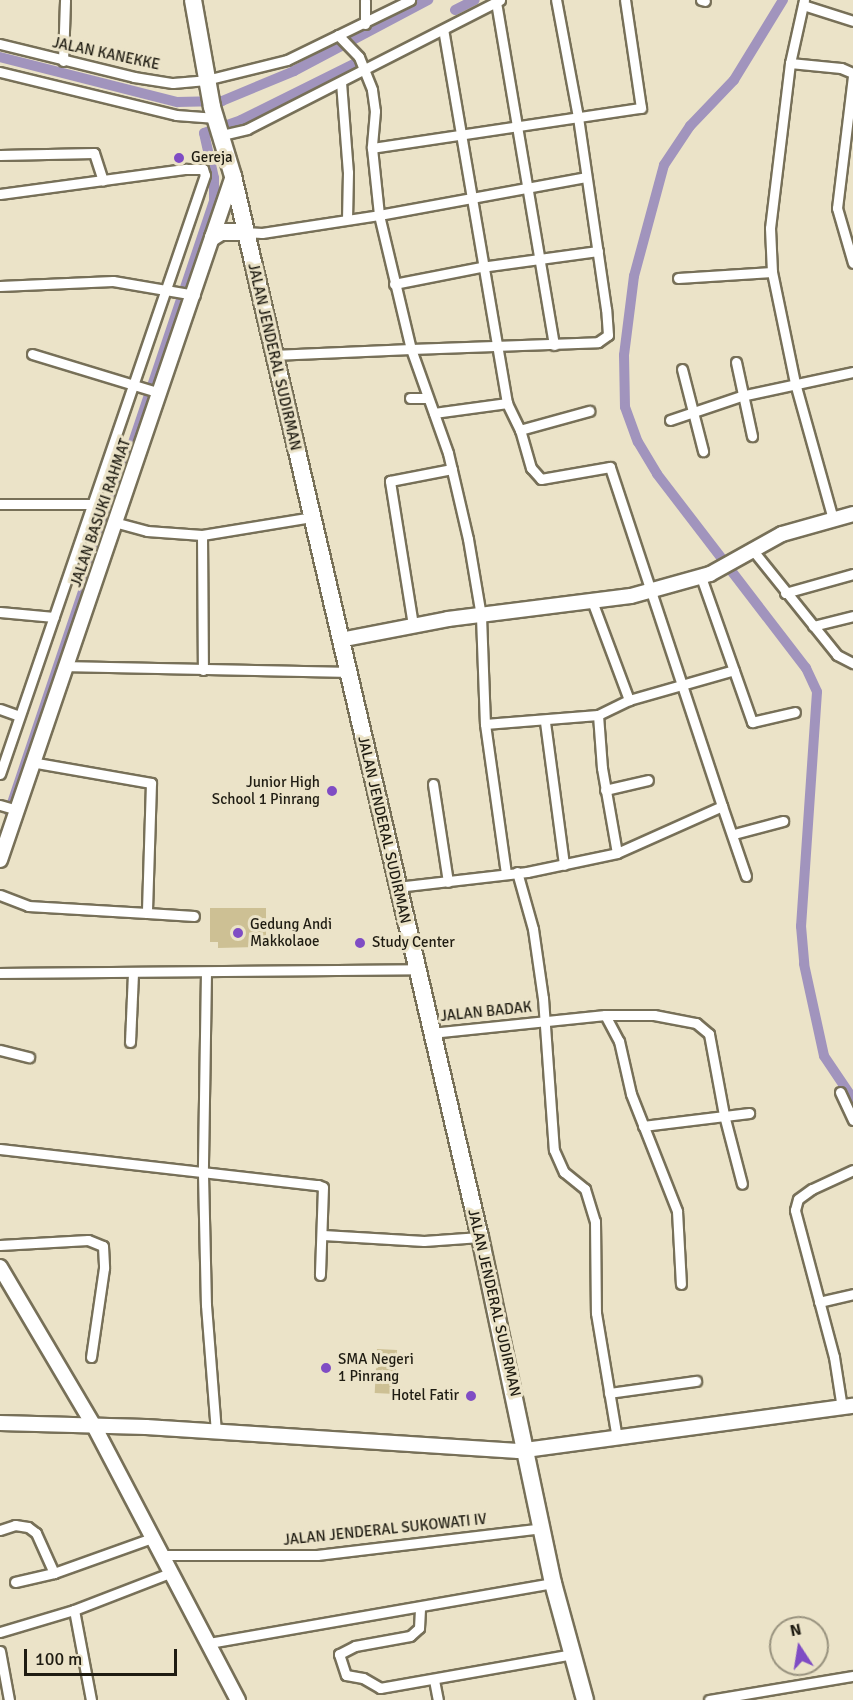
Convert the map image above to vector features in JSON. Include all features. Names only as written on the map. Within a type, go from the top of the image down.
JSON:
[{"type":"highway","name":"JALAN JENDERAL SUDIRMAN","points":[[193,0],[206,81],[232,176],[480,1237],[527,1450],[553,1583],[585,1700]]},
{"type":"highway","points":[[213,237],[221,232],[244,232]]},
{"type":"street","points":[[63,61],[65,0]]},
{"type":"street","points":[[365,0],[365,24]]},
{"type":"street","name":"JALAN KANEKKE","points":[[0,44],[63,61],[172,84],[206,81],[287,60],[365,24],[410,0]]},
{"type":"street","points":[[273,355],[494,345],[554,345],[598,342],[608,334],[578,117],[556,0]]},
{"type":"street","points":[[372,148],[642,108],[625,0]]},
{"type":"street","points":[[0,72],[248,129],[320,88],[341,82],[498,1],[542,260],[554,345]]},
{"type":"street","points":[[833,519],[795,383],[772,272],[773,175],[790,63],[803,2],[853,21]]},
{"type":"street","points":[[442,30],[494,345],[507,403],[520,430],[531,468],[541,479],[610,467],[722,806],[734,834],[746,876]]},
{"type":"street","points":[[339,35],[359,57],[365,69],[375,111],[372,148],[379,215],[394,284],[411,349],[452,469],[481,616],[485,724],[506,873]]},
{"type":"street","points":[[790,63],[841,68],[853,74],[837,208],[848,226],[853,263]]},
{"type":"street","points":[[341,82],[348,172],[347,218]]},
{"type":"street","points":[[0,155],[94,153],[103,181]]},
{"type":"street","points":[[0,194],[186,169],[205,172],[169,288],[0,774]]},
{"type":"street","name":"JALAN BASUKI RAHMAT","points":[[0,860],[9,808],[31,762],[65,666],[156,391],[213,237],[232,176]]},
{"type":"street","points":[[244,232],[262,233],[347,218],[379,215],[528,185],[586,177]]},
{"type":"street","points":[[394,284],[481,267],[542,260],[598,250]]},
{"type":"street","points":[[678,278],[772,272]]},
{"type":"street","points":[[0,286],[113,281],[191,293]]},
{"type":"street","points":[[32,354],[156,391]]},
{"type":"street","points":[[736,362],[741,396],[752,436]]},
{"type":"street","points":[[682,369],[703,451]]},
{"type":"street","points":[[670,420],[741,396],[853,372]]},
{"type":"street","points":[[410,398],[427,398]]},
{"type":"street","points":[[434,413],[507,403]]},
{"type":"street","points":[[520,430],[589,411]]},
{"type":"street","points":[[412,625],[390,481],[395,477],[452,469]]},
{"type":"street","points":[[0,504],[92,504]]},
{"type":"street","points":[[340,640],[412,625],[592,601],[651,590],[701,577],[717,570],[748,550],[853,514]]},
{"type":"street","points":[[114,522],[147,531],[202,535],[312,517]]},
{"type":"street","points":[[202,535],[203,670]]},
{"type":"street","points":[[748,550],[837,655],[853,663]]},
{"type":"street","points":[[785,592],[853,574]]},
{"type":"street","points":[[701,577],[752,722],[795,712]]},
{"type":"street","points":[[592,601],[629,700]]},
{"type":"street","points":[[0,612],[54,616]]},
{"type":"street","points":[[813,626],[853,616]]},
{"type":"street","points":[[65,666],[347,672]]},
{"type":"street","points":[[485,724],[545,722],[598,715],[629,700],[734,670]]},
{"type":"street","points":[[0,709],[19,716]]},
{"type":"street","points":[[598,715],[605,790],[617,853]]},
{"type":"street","points":[[545,722],[564,865]]},
{"type":"street","points":[[31,762],[151,783],[154,793],[147,913]]},
{"type":"street","points":[[605,790],[648,780]]},
{"type":"street","points":[[433,784],[448,882]]},
{"type":"street","points":[[397,887],[564,865],[617,853],[722,806]]},
{"type":"street","points":[[734,834],[783,822]]},
{"type":"street","points":[[517,872],[533,929],[544,1021],[554,1150],[564,1172],[585,1190],[595,1221],[596,1313],[617,1438]]},
{"type":"street","points":[[0,895],[28,906],[194,916]]},
{"type":"street","points":[[0,973],[417,969]]},
{"type":"street","points":[[206,972],[203,1174],[206,1305],[216,1433]]},
{"type":"street","points":[[130,1042],[134,973]]},
{"type":"street","points":[[605,1016],[619,1041],[631,1094],[677,1211],[681,1284]]},
{"type":"street","name":"JALAN BADAK","points":[[431,1033],[605,1016],[670,1017],[705,1028],[716,1059],[724,1115]]},
{"type":"street","points":[[0,1050],[29,1057]]},
{"type":"street","points":[[840,1092],[853,1120]]},
{"type":"street","points":[[643,1126],[749,1113]]},
{"type":"street","points":[[724,1115],[742,1184]]},
{"type":"street","points":[[0,1149],[324,1187],[320,1275]]},
{"type":"street","points":[[0,1423],[94,1425],[527,1450],[848,1407],[795,1205],[812,1189],[853,1170]]},
{"type":"street","points":[[323,1235],[435,1241],[480,1237]]},
{"type":"street","points":[[0,1245],[88,1240],[103,1246],[104,1268],[91,1357]]},
{"type":"street","points":[[0,1268],[94,1425],[160,1555],[238,1700]]},
{"type":"street","points":[[819,1302],[853,1294]]},
{"type":"street","points":[[609,1393],[696,1381]]},
{"type":"street","points":[[0,1530],[15,1525],[28,1527],[36,1533],[54,1573]]},
{"type":"street","name":"JALAN JENDERAL SUKOWATI IV","points":[[160,1555],[317,1555],[542,1528]]},
{"type":"street","points":[[15,1582],[54,1573],[152,1539]]},
{"type":"street","points":[[0,1632],[74,1610],[170,1573]]},
{"type":"street","points":[[208,1643],[420,1609],[553,1583]]},
{"type":"street","points":[[420,1609],[416,1632],[355,1646],[339,1654],[339,1662],[346,1675],[363,1678],[374,1688],[434,1680],[573,1654]]},
{"type":"street","points":[[74,1610],[91,1700]]},
{"type":"street","points":[[0,1651],[9,1700]]},
{"type":"street","points":[[710,1700],[853,1676]]},
{"type":"street","points":[[434,1680],[438,1700]]},
{"type":"shaded area","name":"Gedung Andi Makkolaoe","points":[[210,908],[266,908],[266,941],[261,942],[261,947],[218,948],[218,942],[210,942]]},
{"type":"shaded area","points":[[377,1349],[397,1350],[395,1394],[375,1393]]},
{"type":"waterway","points":[[0,57],[177,102],[222,101],[294,71],[428,0]]},
{"type":"waterway","points":[[455,10],[475,0]]},
{"type":"waterway","points":[[783,0],[734,80],[690,126],[664,165],[634,276],[624,355],[625,407],[638,442],[657,474],[806,668],[817,692],[801,926],[804,964],[824,1056],[853,1099]]},
{"type":"waterway","points":[[9,812],[214,201],[214,178],[204,133],[241,120],[358,62]]},
{"type":"place","name":"Gereja","points":[[179,158]]},
{"type":"place","name":"Junior High School 1 Pinrang","points":[[332,791]]},
{"type":"place","name":"Gedung Andi Makkolaoe","points":[[238,933]]},
{"type":"place","name":"Study Center","points":[[360,943]]},
{"type":"place","name":"SMA Negeri 1 Pinrang","points":[[326,1368]]},
{"type":"place","name":"Hotel Fatir","points":[[471,1396]]}]
